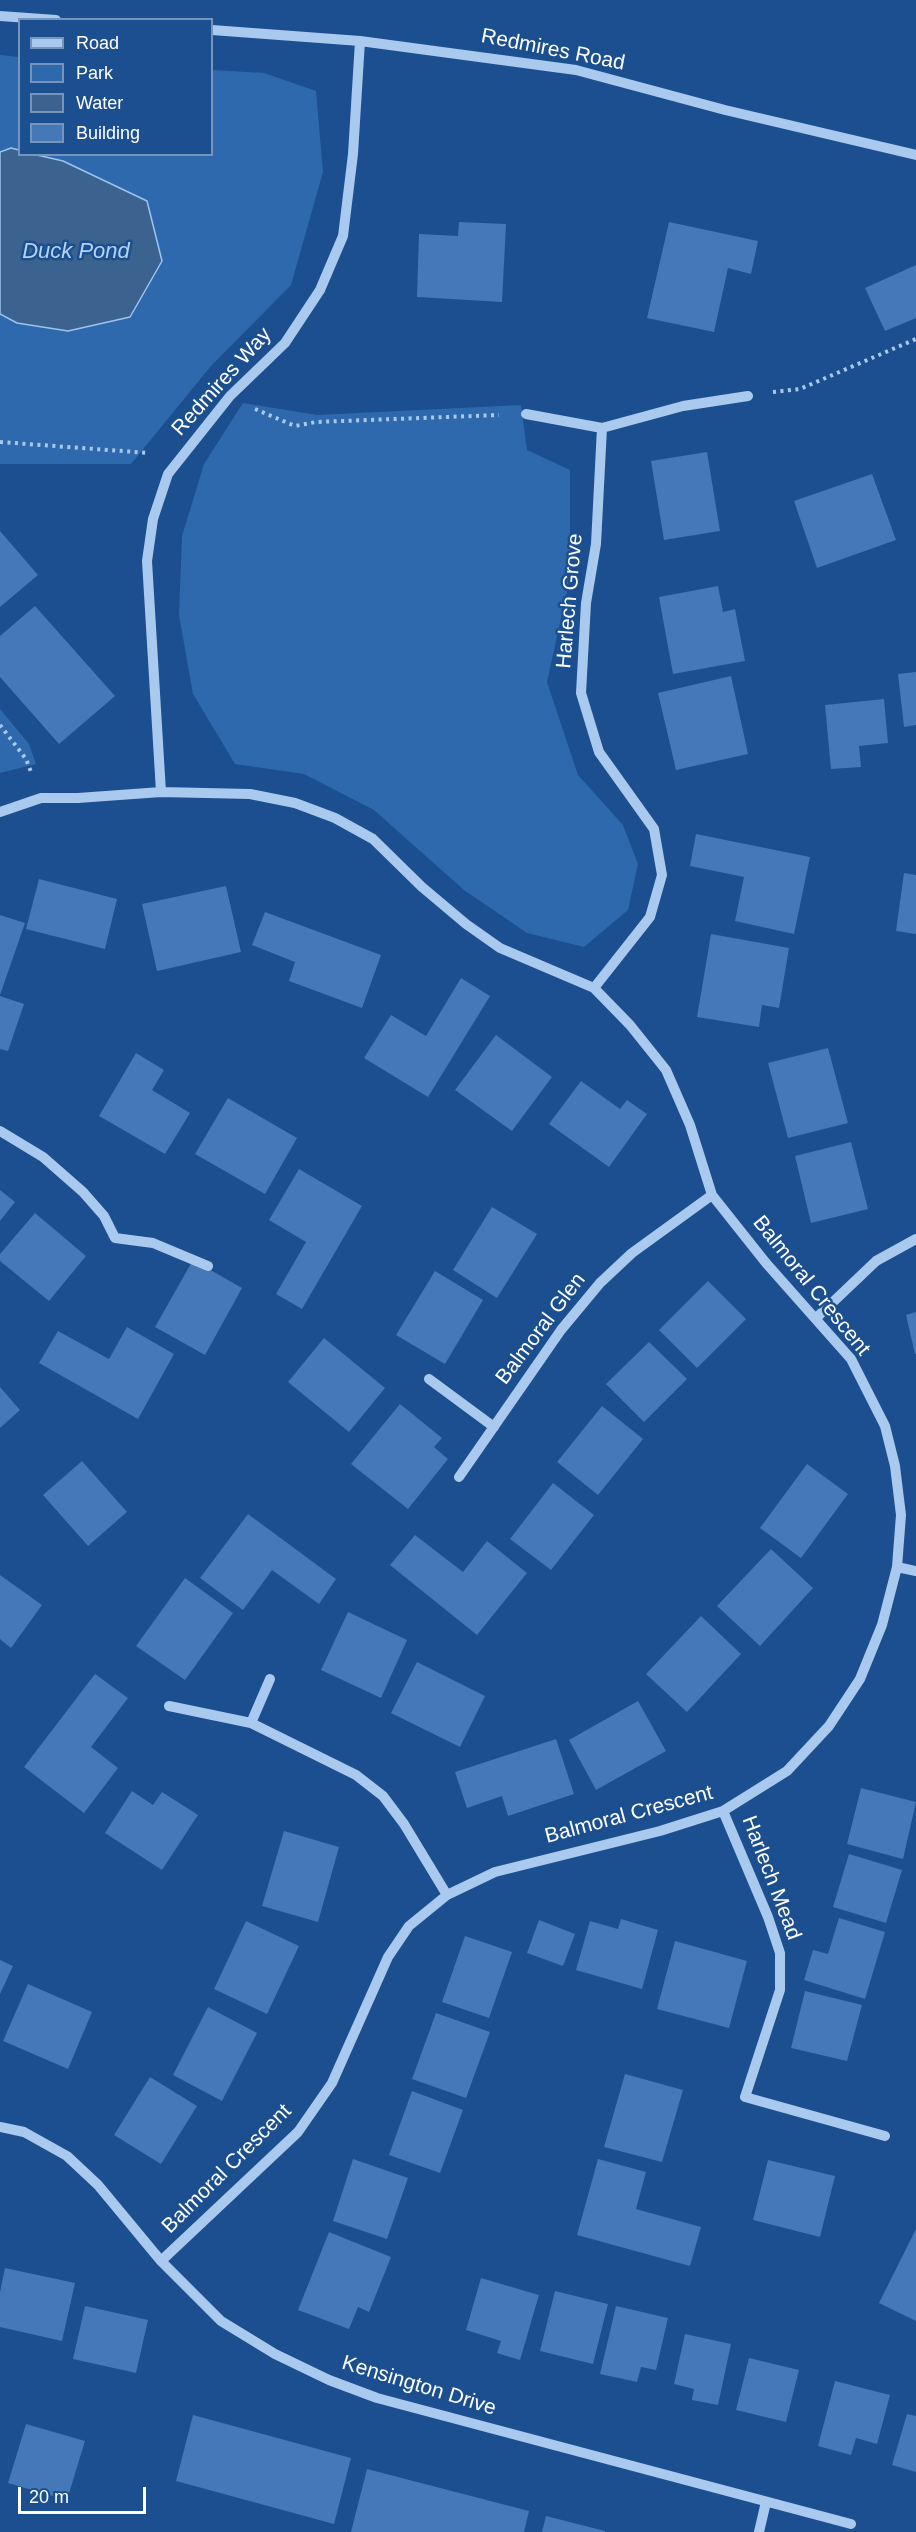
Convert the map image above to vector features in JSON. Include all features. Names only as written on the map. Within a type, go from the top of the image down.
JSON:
[{"type":"street","points":[[0,16],[28,18]]},
{"type":"street","name":"Redmires Road","points":[[213,30],[360,41],[576,70],[725,110],[916,154]]},
{"type":"street","name":"Redmires Way","points":[[161,792],[147,561],[153,519],[168,474],[230,396],[285,343],[320,290],[343,236],[354,154],[360,41]]},
{"type":"street","points":[[526,414],[602,428],[683,406],[748,396]]},
{"type":"street","name":"Harlech Grove","points":[[594,988],[650,917],[662,874],[654,829],[599,752],[581,693],[586,603],[596,544],[602,428]]},
{"type":"street","name":"Balmoral Crescent","points":[[0,812],[41,798],[78,798],[161,792],[250,794],[295,803],[335,818],[373,838],[422,887],[466,924],[500,948],[594,988],[630,1025],[666,1070],[690,1125],[712,1196],[766,1263],[851,1359],[885,1426],[896,1466],[901,1515],[897,1567],[882,1625],[860,1679],[829,1726],[787,1771],[723,1811],[660,1831],[495,1872],[447,1895],[409,1926],[388,1957],[332,2083],[298,2132],[161,2261]]},
{"type":"street","points":[[0,1131],[43,1157],[83,1192],[104,1216],[115,1238],[153,1243],[208,1266]]},
{"type":"street","name":"Balmoral Glen","points":[[459,1477],[561,1329],[600,1282],[632,1253],[712,1196]]},
{"type":"street","points":[[816,1318],[876,1262],[916,1239]]},
{"type":"street","points":[[429,1379],[494,1427]]},
{"type":"street","points":[[897,1567],[916,1571]]},
{"type":"street","points":[[251,1723],[270,1679]]},
{"type":"street","points":[[169,1706],[251,1723],[356,1775],[383,1796],[404,1824],[447,1895]]},
{"type":"street","name":"Harlech Mead","points":[[723,1811],[768,1917],[780,1953],[780,1990],[745,2097],[885,2136]]},
{"type":"street","name":"Kensington Drive","points":[[0,2127],[24,2132],[67,2156],[98,2185],[161,2261],[221,2321],[275,2354],[329,2380],[377,2397],[851,2524]]},
{"type":"street","points":[[759,2532],[766,2502]]},
{"type":"path","points":[[748,396],[800,388],[916,339]]},
{"type":"path","points":[[230,396],[273,419],[295,426],[316,422],[526,414]]},
{"type":"path","points":[[0,442],[94,451],[183,454]]},
{"type":"path","points":[[0,725],[26,759],[41,798]]},
{"type":"green space","points":[[0,55],[18,57],[18,156],[213,156],[213,70],[264,73],[316,91],[323,172],[291,285],[211,366],[131,464],[0,464]]},
{"type":"green space","points":[[243,403],[317,415],[521,405],[527,450],[570,470],[570,577],[547,682],[578,775],[623,825],[638,864],[628,910],[584,947],[527,933],[464,890],[374,810],[304,774],[235,764],[193,694],[179,615],[182,536],[204,464]]},
{"type":"green space","points":[[0,709],[29,744],[36,764],[0,773]]},
{"type":"water","name":"Duck Pond","points":[[11,148],[18,150],[18,156],[41,156],[63,161],[147,201],[162,261],[130,317],[68,331],[17,323],[0,314],[0,152]]},
{"type":"building","points":[[459,222],[506,224],[502,302],[417,297],[419,234],[458,236]]},
{"type":"building","points":[[669,222],[758,241],[751,274],[728,268],[714,332],[647,318]]},
{"type":"building","points":[[916,265],[916,318],[885,331],[865,288]]},
{"type":"building","points":[[707,452],[720,531],[664,540],[651,461]]},
{"type":"building","points":[[872,474],[896,540],[817,568],[794,501]]},
{"type":"building","points":[[0,531],[38,575],[0,607]]},
{"type":"building","points":[[718,586],[723,612],[735,609],[745,661],[673,674],[659,597]]},
{"type":"building","points":[[35,606],[115,696],[59,744],[0,677],[0,636]]},
{"type":"building","points":[[916,672],[916,725],[904,727],[898,674]]},
{"type":"building","points":[[731,676],[748,754],[676,770],[658,693]]},
{"type":"building","points":[[884,699],[888,743],[859,746],[861,767],[831,769],[825,705]]},
{"type":"building","points":[[696,834],[810,857],[794,934],[735,921],[744,877],[690,866]]},
{"type":"building","points":[[904,873],[916,875],[916,934],[896,931]]},
{"type":"building","points":[[39,879],[117,899],[105,949],[26,929]]},
{"type":"building","points":[[226,886],[241,952],[157,971],[142,904]]},
{"type":"building","points":[[265,912],[381,955],[362,1008],[289,981],[295,962],[252,945]]},
{"type":"building","points":[[0,915],[25,923],[0,995]]},
{"type":"building","points":[[711,934],[789,948],[779,1008],[762,1005],[759,1027],[697,1017]]},
{"type":"building","points":[[461,978],[490,996],[428,1097],[364,1058],[391,1015],[426,1036]]},
{"type":"building","points":[[0,996],[24,1004],[8,1051],[0,1049]]},
{"type":"building","points":[[496,1035],[552,1077],[512,1131],[455,1090]]},
{"type":"building","points":[[828,1048],[848,1123],[788,1138],[768,1063]]},
{"type":"building","points":[[136,1053],[164,1070],[152,1090],[190,1113],[165,1154],[99,1116]]},
{"type":"building","points":[[581,1081],[620,1109],[627,1100],[647,1114],[609,1167],[549,1124]]},
{"type":"building","points":[[228,1098],[297,1138],[265,1194],[195,1154]]},
{"type":"building","points":[[851,1142],[868,1209],[811,1223],[795,1156]]},
{"type":"building","points":[[299,1169],[362,1206],[302,1309],[276,1294],[306,1242],[269,1220]]},
{"type":"building","points":[[0,1190],[15,1202],[0,1221]]},
{"type":"building","points":[[492,1207],[537,1234],[497,1298],[453,1270]]},
{"type":"building","points":[[35,1213],[86,1256],[49,1301],[0,1261],[0,1254]]},
{"type":"building","points":[[193,1260],[242,1288],[205,1355],[155,1327]]},
{"type":"building","points":[[435,1271],[483,1300],[445,1364],[396,1335]]},
{"type":"building","points":[[708,1281],[746,1319],[697,1368],[659,1330]]},
{"type":"building","points":[[916,1312],[916,1354],[915,1354],[906,1315]]},
{"type":"building","points":[[127,1327],[174,1354],[138,1419],[39,1363],[58,1331],[109,1359]]},
{"type":"building","points":[[324,1338],[385,1388],[349,1432],[288,1382]]},
{"type":"building","points":[[649,1342],[687,1379],[644,1422],[606,1384]]},
{"type":"building","points":[[0,1387],[20,1410],[0,1428]]},
{"type":"building","points":[[400,1404],[442,1438],[434,1447],[448,1459],[408,1509],[351,1464]]},
{"type":"building","points":[[602,1406],[643,1439],[598,1495],[557,1462]]},
{"type":"building","points":[[82,1461],[127,1512],[88,1546],[43,1495]]},
{"type":"building","points":[[807,1464],[848,1494],[801,1558],[760,1528]]},
{"type":"building","points":[[553,1483],[594,1515],[551,1570],[510,1539]]},
{"type":"building","points":[[248,1514],[336,1579],[319,1604],[272,1570],[243,1610],[200,1578]]},
{"type":"building","points":[[415,1535],[463,1572],[487,1541],[527,1573],[477,1635],[390,1565]]},
{"type":"building","points":[[771,1549],[813,1588],[760,1646],[717,1606]]},
{"type":"building","points":[[0,1575],[42,1605],[11,1648],[0,1639]]},
{"type":"building","points":[[185,1578],[233,1613],[185,1680],[136,1646]]},
{"type":"building","points":[[348,1612],[407,1640],[381,1698],[321,1670]]},
{"type":"building","points":[[701,1616],[741,1654],[687,1712],[646,1674]]},
{"type":"building","points":[[417,1662],[485,1696],[460,1747],[391,1713]]},
{"type":"building","points":[[95,1674],[128,1698],[91,1747],[118,1768],[84,1813],[24,1767]]},
{"type":"building","points":[[638,1701],[666,1751],[596,1790],[569,1740]]},
{"type":"building","points":[[556,1739],[574,1794],[508,1816],[502,1796],[467,1808],[455,1772]]},
{"type":"building","points":[[861,1788],[916,1802],[903,1859],[847,1844]]},
{"type":"building","points":[[132,1791],[153,1805],[162,1792],[198,1815],[162,1870],[105,1833]]},
{"type":"building","points":[[284,1831],[339,1847],[318,1922],[262,1906]]},
{"type":"building","points":[[849,1854],[902,1870],[886,1923],[833,1907]]},
{"type":"building","points":[[839,1918],[885,1932],[865,1999],[804,1980],[813,1950],[828,1954]]},
{"type":"building","points":[[621,1919],[658,1930],[642,1989],[576,1970],[590,1921],[618,1929]]},
{"type":"building","points":[[539,1920],[575,1934],[563,1966],[527,1953]]},
{"type":"building","points":[[246,1921],[299,1946],[267,2014],[214,1989]]},
{"type":"building","points":[[465,1936],[512,1952],[489,2018],[442,2002]]},
{"type":"building","points":[[675,1941],[747,1961],[729,2028],[657,2009]]},
{"type":"building","points":[[0,1960],[13,1966],[0,1994]]},
{"type":"building","points":[[28,1984],[92,2012],[68,2069],[3,2041]]},
{"type":"building","points":[[805,1991],[862,2005],[847,2061],[791,2048]]},
{"type":"building","points":[[208,2007],[257,2033],[222,2101],[173,2075]]},
{"type":"building","points":[[436,2013],[490,2032],[466,2098],[412,2079]]},
{"type":"building","points":[[625,2074],[683,2090],[662,2162],[604,2147]]},
{"type":"building","points":[[150,2077],[197,2106],[161,2164],[114,2135]]},
{"type":"building","points":[[412,2091],[463,2110],[440,2173],[389,2155]]},
{"type":"building","points":[[353,2159],[408,2178],[387,2239],[333,2221]]},
{"type":"building","points":[[598,2159],[646,2172],[636,2209],[701,2227],[690,2266],[577,2235]]},
{"type":"building","points":[[768,2160],[835,2176],[820,2237],[753,2220]]},
{"type":"building","points":[[916,2229],[916,2321],[879,2303]]},
{"type":"building","points":[[329,2232],[391,2257],[369,2312],[358,2307],[349,2329],[298,2310]]},
{"type":"building","points":[[5,2268],[75,2283],[62,2341],[0,2327],[0,2292]]},
{"type":"building","points":[[481,2278],[539,2295],[520,2360],[497,2353],[501,2341],[466,2330]]},
{"type":"building","points":[[555,2291],[608,2304],[593,2364],[540,2351]]},
{"type":"building","points":[[85,2306],[148,2320],[136,2373],[73,2359]]},
{"type":"building","points":[[616,2306],[668,2318],[656,2370],[641,2367],[637,2382],[600,2374]]},
{"type":"building","points":[[685,2334],[731,2344],[718,2405],[692,2400],[694,2389],[674,2384]]},
{"type":"building","points":[[749,2358],[799,2370],[786,2422],[736,2410]]},
{"type":"building","points":[[835,2381],[890,2395],[877,2444],[856,2438],[851,2455],[818,2446]]},
{"type":"building","points":[[907,2414],[916,2416],[916,2472],[892,2465]]},
{"type":"building","points":[[193,2415],[351,2458],[334,2524],[176,2481]]},
{"type":"building","points":[[26,2424],[85,2441],[67,2500],[8,2483]]},
{"type":"building","points":[[367,2469],[529,2511],[524,2532],[351,2532]]},
{"type":"building","points":[[546,2516],[605,2531],[605,2532],[542,2532]]}]
